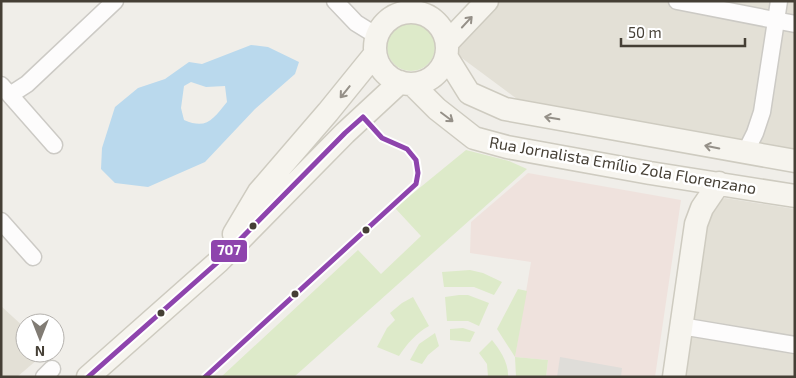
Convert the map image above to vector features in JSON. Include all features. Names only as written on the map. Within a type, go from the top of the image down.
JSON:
[{"type":"street","points":[[54,145],[6,90],[27,84],[115,1]]},
{"type":"street","points":[[335,1],[376,45],[378,63],[384,71],[391,78],[406,83],[424,81],[442,67],[447,50],[487,1]]},
{"type":"street","points":[[676,1],[795,24]]},
{"type":"street","points":[[745,153],[755,133],[762,112],[779,1]]},
{"type":"street","points":[[218,262],[259,192],[328,112],[376,45],[382,26],[391,17],[420,6],[426,15],[444,31],[447,50]]},
{"type":"street","name":"Rua Jornalista Emílio Zola Florenzano","points":[[447,50],[469,93],[505,109],[795,161]]},
{"type":"street","points":[[88,377],[218,262],[345,133],[406,83]]},
{"type":"street","name":"Rua Jornalista Emílio Zola Florenzano","points":[[406,83],[474,138],[507,147],[650,173],[795,196]]},
{"type":"street","points":[[674,377],[696,224],[702,208],[719,183]]},
{"type":"street","points":[[1,221],[33,257]]},
{"type":"street","points":[[681,326],[795,345]]},
{"type":"shaded area","points":[[497,1],[795,1],[795,150],[525,105],[451,50]]},
{"type":"shaded area","points":[[528,173],[681,200],[655,377],[546,377],[548,360],[515,357],[531,262],[470,253],[471,222]]},
{"type":"shaded area","points":[[725,198],[795,209],[795,377],[684,377],[711,205]]},
{"type":"shaded area","points":[[1,306],[15,319],[15,363],[33,363],[17,377],[1,377]]},
{"type":"shaded area","points":[[560,357],[622,368],[621,377],[557,377]]},
{"type":"green space","points":[[406,23],[416,23],[425,27],[431,33],[435,47],[431,61],[425,67],[416,71],[406,71],[397,67],[391,61],[387,52],[387,42],[391,33],[397,27]]},
{"type":"green space","points":[[466,150],[509,161],[527,169],[294,377],[221,377],[358,250],[381,274],[421,236],[395,208]]},
{"type":"green space","points":[[470,270],[483,273],[502,282],[494,295],[474,287],[444,287],[442,272]]},
{"type":"green space","points":[[518,289],[527,291],[515,357],[497,329]]},
{"type":"green space","points":[[468,295],[489,303],[479,326],[468,321],[447,321],[445,297]]},
{"type":"green space","points":[[413,297],[429,326],[412,339],[399,356],[377,347],[387,328],[395,320],[390,313]]},
{"type":"green space","points":[[463,328],[475,332],[470,342],[450,340],[450,329]]},
{"type":"green space","points":[[435,333],[439,346],[428,355],[422,364],[410,360],[419,344]]},
{"type":"green space","points":[[492,340],[501,352],[508,377],[488,377],[487,364],[479,353]]},
{"type":"green space","points":[[515,357],[548,360],[546,377],[516,377]]},
{"type":"water","points":[[251,45],[268,47],[299,62],[295,74],[255,109],[205,162],[148,187],[115,183],[101,169],[102,148],[115,107],[138,88],[165,79],[189,62],[202,64]],"holes":[[[191,82],[206,87],[225,86],[227,102],[209,121],[198,124],[184,120],[181,108],[184,86]]]},
{"type":"transit line","name":"707","points":[[88,377],[218,262],[363,117],[382,138],[407,149],[416,160],[418,173],[416,184],[205,377]]}]
